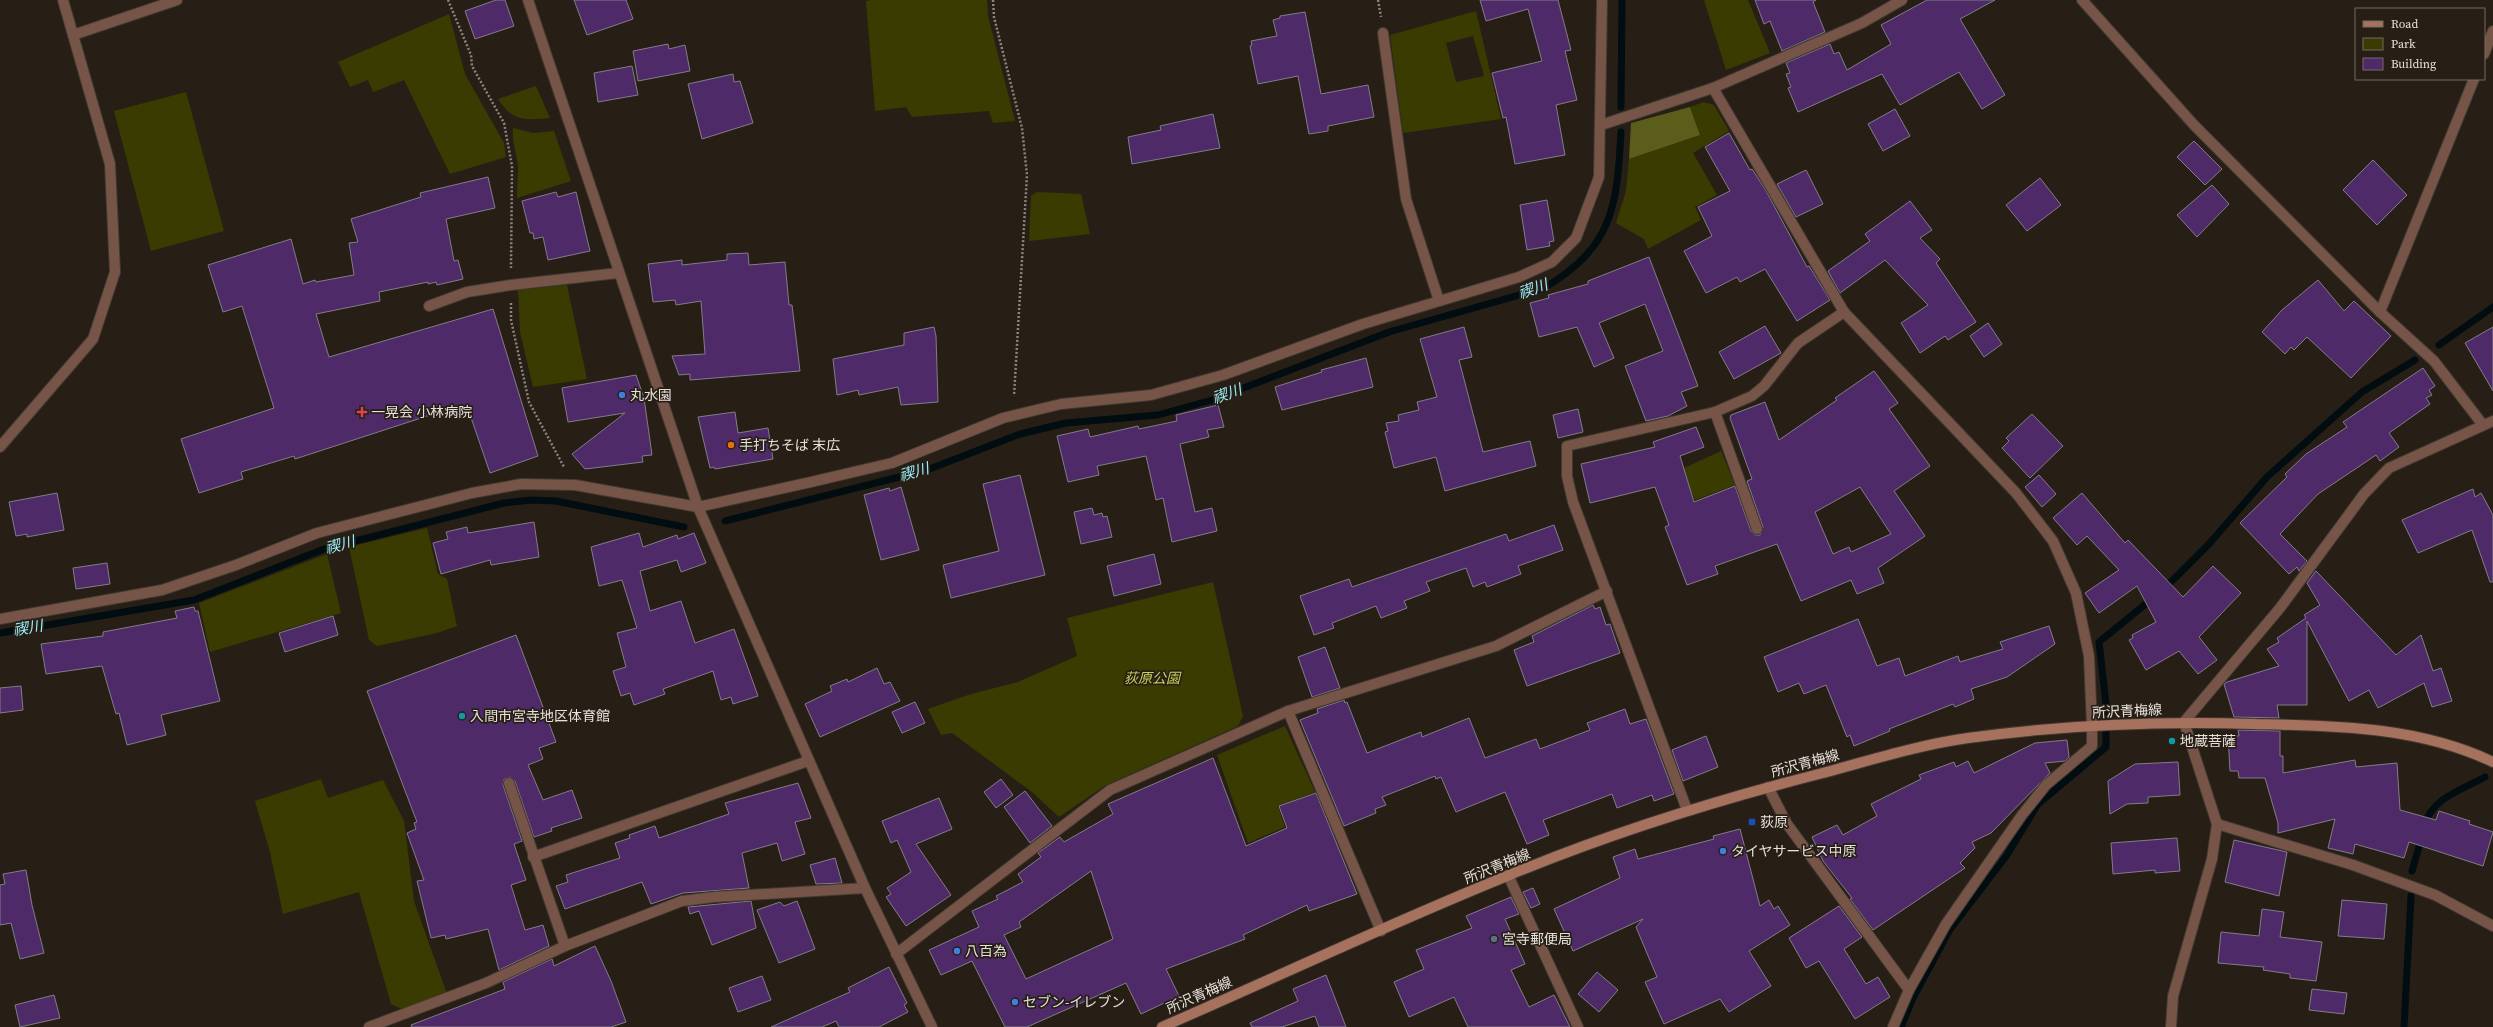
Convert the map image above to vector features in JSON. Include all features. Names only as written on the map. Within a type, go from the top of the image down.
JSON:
[{"type":"main road","name":"所沢青梅線","points":[[1162,1027],[1508,875],[1687,810],[1768,787],[1966,738],[2095,726],[2184,722],[2355,726],[2403,733],[2454,746],[2493,762]]},
{"type":"street","points":[[0,447],[93,339],[115,272],[110,164],[63,0]]},
{"type":"street","points":[[73,35],[176,0]]},
{"type":"street","points":[[528,0],[698,507],[808,761],[865,888],[932,1027]]},
{"type":"street","points":[[0,619],[162,590],[236,565],[317,533],[472,493],[521,484],[575,485],[698,507],[892,463],[1003,418],[1061,404],[1151,395],[1222,375],[1363,324],[1532,271],[1552,262],[1576,238],[1599,177],[1602,0]]},
{"type":"street","points":[[1601,125],[1713,88],[1862,23],[1902,0]]},
{"type":"street","points":[[2082,0],[2194,125],[2380,312],[2434,361],[2483,425]]},
{"type":"street","points":[[2485,51],[2493,31]]},
{"type":"street","points":[[1382,33],[1406,199],[1439,301]]},
{"type":"street","points":[[2380,312],[2474,80]]},
{"type":"street","points":[[1713,88],[1844,312],[2016,493],[2053,541],[2076,593],[2089,656],[2095,726],[2092,746],[2046,785],[2022,815],[1946,924],[1908,990],[1893,1027]]},
{"type":"street","points":[[429,306],[467,292],[618,272]]},
{"type":"street","points":[[1687,810],[1608,591],[1573,502],[1567,476],[1566,446],[1715,412],[1752,396],[1764,386],[1798,343],[1844,312]]},
{"type":"street","points":[[1715,412],[1757,529]]},
{"type":"street","points":[[2171,1027],[2173,996],[2212,859],[2217,824],[2184,722],[2280,608],[2364,494],[2388,468],[2493,421]]},
{"type":"street","points":[[896,954],[1110,790],[1288,711],[1496,646],[1608,591]]},
{"type":"street","points":[[1288,711],[1380,931]]},
{"type":"street","points":[[533,857],[808,761]]},
{"type":"street","points":[[510,783],[533,857],[565,946]]},
{"type":"street","points":[[1768,787],[1787,824],[1908,990]]},
{"type":"street","points":[[2217,824],[2353,865],[2434,895],[2493,926]]},
{"type":"street","points":[[1508,875],[1578,1027]]},
{"type":"street","points":[[369,1027],[486,983],[565,946],[682,901],[714,897],[865,888]]},
{"type":"path","points":[[448,0],[471,55],[472,66],[504,123],[512,166],[512,320],[529,402],[575,485]]},
{"type":"path","points":[[992,0],[994,17],[1022,128],[1027,175],[1014,395],[1003,418]]},
{"type":"green space","points":[[987,0],[988,16],[1015,121],[993,123],[989,111],[912,117],[906,107],[875,111],[866,1]]},
{"type":"green space","points":[[1704,0],[1748,0],[1770,53],[1726,70]]},
{"type":"green space","points":[[1476,11],[1501,119],[1403,133],[1390,35]],"holes":[[[1473,36],[1484,76],[1456,82],[1446,43]]]},
{"type":"green space","points":[[449,14],[465,74],[504,143],[506,157],[450,174],[404,80],[373,92],[368,80],[350,87],[338,62]]},
{"type":"green space","points":[[536,86],[550,118],[527,119],[514,116],[498,99]]},
{"type":"green space","points":[[186,92],[224,231],[151,251],[114,111]]},
{"type":"green space","points":[[1704,102],[1714,105],[1729,131],[1693,153],[1717,195],[1695,207],[1701,220],[1648,249],[1644,239],[1616,223],[1626,191],[1629,159],[1700,135],[1690,107]]},
{"type":"green space","points":[[513,128],[533,133],[554,131],[571,181],[517,198],[518,165],[513,139]]},
{"type":"green space","points":[[1037,192],[1081,194],[1090,234],[1029,241],[1031,196]]},
{"type":"green space","points":[[567,285],[587,379],[533,387],[520,332],[518,290]]},
{"type":"green space","points":[[1721,451],[1735,485],[1695,500],[1682,469]]},
{"type":"green space","points":[[427,528],[438,574],[447,579],[457,626],[437,633],[377,646],[369,640],[349,547]]},
{"type":"green space","points":[[327,554],[341,613],[210,652],[199,603]]},
{"type":"green space","name":"荻原公園","points":[[1213,582],[1243,716],[1238,726],[1106,785],[1059,817],[1032,792],[952,733],[941,735],[928,709],[971,694],[1018,682],[1077,656],[1067,618]]},
{"type":"green space","points":[[1285,726],[1315,792],[1278,806],[1285,827],[1248,843],[1217,755]]},
{"type":"green space","points":[[321,779],[328,798],[383,780],[404,821],[414,901],[447,994],[404,1010],[391,1004],[359,892],[283,914],[270,852],[255,801]]},
{"type":"shaded area","points":[[1690,107],[1700,135],[1629,159],[1631,123]]},
{"type":"building","points":[[496,0],[505,0],[514,26],[475,39],[465,11]]},
{"type":"building","points":[[574,0],[626,0],[633,19],[587,35]]},
{"type":"building","points":[[1480,0],[1558,0],[1571,50],[1565,51],[1577,100],[1556,105],[1565,155],[1515,164],[1506,117],[1503,118],[1492,73],[1542,61],[1528,9],[1486,21]]},
{"type":"building","points":[[1755,0],[1816,0],[1813,2],[1825,32],[1782,51],[1770,21],[1764,24]]},
{"type":"building","points":[[1927,0],[1995,0],[1960,19],[2005,95],[1982,109],[1959,72],[1900,105],[1882,74],[1798,112],[1788,88],[1791,87],[1786,74],[1790,73],[1786,63],[1830,44],[1834,54],[1839,52],[1847,70],[1891,44],[1881,25]]},
{"type":"building","points":[[1305,12],[1321,94],[1368,85],[1374,117],[1328,126],[1328,131],[1309,134],[1298,76],[1258,84],[1250,46],[1252,45],[1251,41],[1277,36],[1273,20],[1280,18],[1280,16]]},
{"type":"building","points":[[668,44],[669,49],[685,45],[690,71],[638,81],[633,51]]},
{"type":"building","points":[[632,66],[638,95],[598,102],[594,73]]},
{"type":"building","points":[[733,74],[734,82],[740,81],[753,123],[702,139],[688,84]]},
{"type":"building","points":[[1895,109],[1910,136],[1883,151],[1868,124]]},
{"type":"building","points":[[1213,114],[1220,148],[1132,164],[1128,137],[1161,130],[1160,126]]},
{"type":"building","points":[[1729,133],[1750,170],[1752,169],[1765,189],[1807,267],[1809,266],[1830,300],[1797,321],[1765,269],[1740,282],[1737,277],[1706,293],[1684,251],[1712,236],[1698,207],[1730,191],[1705,147]]},
{"type":"building","points":[[2194,141],[2222,169],[2205,185],[2177,157]]},
{"type":"building","points":[[2373,160],[2407,195],[2377,225],[2343,190]]},
{"type":"building","points":[[1806,170],[1823,204],[1796,217],[1777,184]]},
{"type":"building","points":[[488,177],[495,208],[446,219],[454,261],[458,260],[463,279],[437,285],[436,282],[428,284],[428,282],[379,292],[380,301],[316,314],[329,357],[493,309],[538,456],[490,473],[467,406],[456,410],[455,407],[295,459],[294,456],[241,472],[243,479],[199,493],[181,439],[274,408],[242,306],[223,312],[208,265],[291,239],[303,284],[315,280],[316,282],[354,275],[349,243],[358,242],[351,219],[421,197],[420,193]]},
{"type":"building","points":[[2040,178],[2061,205],[2027,231],[2006,205]]},
{"type":"building","points":[[2212,185],[2229,204],[2197,237],[2177,215]]},
{"type":"building","points":[[556,192],[558,197],[576,192],[590,251],[548,260],[543,237],[534,239],[533,233],[530,233],[522,201]]},
{"type":"building","points":[[1547,200],[1554,241],[1549,242],[1550,246],[1527,250],[1520,205]]},
{"type":"building","points":[[1910,201],[1932,230],[1920,238],[1940,259],[1936,263],[1976,322],[1948,340],[1945,336],[1920,353],[1901,323],[1928,305],[1885,260],[1840,293],[1828,271],[1870,241],[1865,234]]},
{"type":"building","points":[[748,253],[749,265],[785,262],[789,305],[792,305],[800,371],[690,380],[690,374],[679,375],[672,356],[705,354],[701,301],[676,305],[675,300],[653,302],[648,264],[682,260],[682,265],[727,260],[727,254]]},
{"type":"building","points":[[1649,257],[1698,386],[1681,392],[1687,406],[1668,416],[1646,421],[1625,366],[1663,351],[1645,304],[1599,323],[1614,358],[1594,367],[1577,327],[1539,337],[1530,303],[1549,298],[1548,295],[1588,284],[1588,281]]},
{"type":"building","points":[[2318,280],[2344,311],[2354,301],[2391,336],[2351,378],[2307,337],[2294,350],[2291,347],[2285,354],[2262,332],[2282,310]]},
{"type":"building","points":[[1988,323],[2002,344],[1984,357],[1970,336]]},
{"type":"building","points":[[1765,326],[1781,353],[1734,379],[1719,352]]},
{"type":"building","points":[[934,327],[936,336],[938,402],[901,405],[898,387],[859,395],[858,390],[837,395],[833,359],[904,345],[904,333]]},
{"type":"building","points":[[1464,327],[1472,357],[1459,360],[1483,452],[1530,441],[1536,466],[1445,491],[1436,457],[1394,468],[1385,432],[1388,431],[1386,423],[1399,421],[1398,415],[1419,410],[1417,402],[1437,397],[1420,339]]},
{"type":"building","points":[[2493,327],[2493,391],[2465,343]]},
{"type":"building","points":[[1366,358],[1373,387],[1282,410],[1275,387],[1322,372],[1321,370]]},
{"type":"building","points":[[2423,368],[2435,386],[2429,390],[2432,395],[2426,398],[2430,404],[2389,433],[2399,447],[2380,461],[2376,455],[2318,494],[2280,534],[2307,561],[2299,571],[2297,567],[2289,574],[2240,523],[2287,477],[2285,474],[2306,454],[2347,427],[2343,422]]},
{"type":"building","points":[[1874,371],[1898,403],[1889,409],[1930,466],[1894,491],[1925,536],[1878,568],[1884,583],[1857,594],[1851,580],[1801,601],[1777,544],[1715,566],[1718,574],[1687,585],[1665,527],[1669,525],[1655,487],[1590,503],[1581,464],[1655,447],[1653,442],[1696,427],[1704,447],[1680,456],[1694,502],[1735,486],[1751,531],[1755,535],[1760,535],[1763,527],[1747,481],[1752,479],[1730,418],[1731,415],[1765,402],[1779,440],[1837,400],[1835,398]],"holes":[[[1860,487],[1891,534],[1851,552],[1849,547],[1833,554],[1815,512]]]},
{"type":"building","points":[[636,375],[644,398],[652,455],[642,456],[643,462],[585,469],[572,454],[625,413],[568,422],[562,388]]},
{"type":"building","points":[[1218,405],[1224,427],[1207,430],[1209,437],[1180,444],[1195,512],[1212,508],[1217,531],[1172,542],[1163,498],[1156,500],[1146,456],[1097,466],[1099,475],[1068,482],[1057,436],[1088,429],[1090,437],[1138,426],[1139,429],[1177,421],[1176,415]]},
{"type":"building","points":[[1578,409],[1583,432],[1558,438],[1553,415]]},
{"type":"building","points":[[735,412],[738,433],[768,428],[773,459],[715,469],[714,467],[710,468],[698,417]]},
{"type":"building","points":[[2032,414],[2063,446],[2030,478],[2002,448],[2009,441],[2006,438]]},
{"type":"building","points":[[1020,475],[1045,575],[951,598],[943,565],[999,551],[983,484]]},
{"type":"building","points":[[2039,475],[2056,494],[2042,507],[2025,487]]},
{"type":"building","points":[[901,487],[919,550],[881,560],[864,495],[889,488],[890,491]]},
{"type":"building","points":[[2473,489],[2475,497],[2481,493],[2493,515],[2493,582],[2490,582],[2472,530],[2418,553],[2402,520]]},
{"type":"building","points":[[57,493],[64,530],[27,537],[27,534],[16,536],[9,502]]},
{"type":"building","points":[[2082,493],[2125,543],[2128,540],[2183,597],[2213,566],[2241,593],[2199,637],[2217,660],[2198,674],[2179,651],[2146,670],[2129,640],[2133,638],[2132,635],[2156,622],[2137,586],[2099,613],[2085,593],[2119,570],[2087,536],[2077,545],[2053,518]]},
{"type":"building","points":[[1092,508],[1094,515],[1102,513],[1103,517],[1107,516],[1112,537],[1081,544],[1074,512]]},
{"type":"building","points":[[534,522],[539,557],[491,565],[490,560],[441,574],[433,543],[448,539],[446,532],[467,527],[468,533]]},
{"type":"building","points":[[1554,525],[1563,550],[1518,566],[1521,574],[1487,587],[1485,582],[1473,587],[1466,568],[1426,582],[1430,591],[1404,601],[1407,608],[1381,618],[1376,606],[1332,623],[1334,628],[1314,635],[1300,596],[1349,579],[1352,587],[1506,534],[1509,541]]},
{"type":"building","points":[[639,533],[643,547],[677,535],[678,539],[694,533],[706,563],[681,572],[677,560],[640,571],[650,611],[681,601],[695,643],[734,629],[758,696],[733,704],[731,697],[721,700],[713,671],[663,689],[665,694],[634,705],[630,693],[621,696],[613,671],[626,667],[617,633],[637,628],[622,580],[599,586],[591,547]]},
{"type":"building","points":[[1154,554],[1161,584],[1114,596],[1107,566]]},
{"type":"building","points":[[107,563],[110,584],[76,589],[73,568]]},
{"type":"building","points":[[2316,571],[2396,655],[2421,635],[2433,671],[2441,668],[2452,701],[2432,707],[2424,683],[2378,708],[2369,690],[2349,701],[2307,621],[2307,705],[2277,705],[2279,718],[2234,717],[2224,684],[2279,666],[2267,649],[2279,642],[2277,638],[2306,618],[2304,615],[2320,605],[2307,583]]},
{"type":"building","points":[[1593,605],[1595,609],[1600,607],[1606,625],[1610,624],[1620,653],[1527,686],[1514,650],[1534,642],[1532,636]]},
{"type":"building","points":[[194,607],[195,611],[198,611],[220,701],[161,715],[166,735],[127,745],[119,713],[116,714],[102,666],[46,674],[41,644],[103,636],[103,632],[177,618],[175,611]]},
{"type":"building","points":[[333,616],[338,635],[285,652],[279,633]]},
{"type":"building","points":[[1858,619],[1877,666],[1899,658],[1905,676],[1958,656],[1960,662],[2003,649],[2000,642],[2049,626],[2055,644],[2007,677],[1971,689],[1974,699],[1955,707],[1953,704],[1889,729],[1890,731],[1854,746],[1850,735],[1847,737],[1826,685],[1804,694],[1799,683],[1778,692],[1764,657]]},
{"type":"building","points":[[516,635],[556,742],[539,748],[543,759],[528,765],[543,800],[572,790],[582,818],[551,828],[552,831],[534,837],[515,781],[510,777],[504,779],[503,785],[522,841],[514,844],[526,880],[511,885],[525,930],[543,925],[549,946],[499,970],[488,929],[446,939],[445,935],[431,938],[417,881],[424,880],[407,833],[416,829],[414,823],[417,822],[367,691]]},
{"type":"building","points":[[1325,647],[1340,688],[1312,697],[1298,657]]},
{"type":"building","points":[[877,668],[884,684],[890,682],[900,701],[820,737],[805,704],[832,691],[830,686],[847,679],[848,682]]},
{"type":"building","points":[[21,686],[23,710],[0,713],[0,688]]},
{"type":"building","points":[[1344,700],[1345,703],[1347,702],[1367,753],[1421,732],[1422,737],[1469,718],[1485,758],[1536,739],[1540,749],[1590,730],[1587,723],[1625,709],[1630,724],[1646,719],[1674,794],[1654,801],[1652,795],[1617,808],[1612,794],[1543,820],[1549,835],[1527,844],[1505,792],[1456,812],[1441,777],[1436,779],[1435,776],[1382,797],[1386,805],[1375,809],[1376,813],[1344,826],[1300,720],[1318,713],[1317,709]]},
{"type":"building","points":[[915,702],[925,723],[902,733],[892,712]]},
{"type":"building","points":[[2238,730],[2280,731],[2280,756],[2283,756],[2283,773],[2355,760],[2356,767],[2397,763],[2400,810],[2436,820],[2439,811],[2470,821],[2469,824],[2493,832],[2483,866],[2409,842],[2404,858],[2355,844],[2353,854],[2328,848],[2335,819],[2278,833],[2278,823],[2265,778],[2239,778],[2238,771],[2230,771],[2228,736],[2239,736]]},
{"type":"building","points":[[1706,736],[1718,767],[1683,781],[1672,750]]},
{"type":"building","points":[[2067,740],[2069,757],[2065,761],[2045,763],[2050,773],[1991,833],[1972,842],[1975,848],[1960,863],[1965,868],[1873,930],[1850,899],[1852,898],[1823,861],[1812,837],[1837,825],[1843,835],[1877,816],[1871,804],[1921,779],[1919,775],[1954,762],[1956,767],[1968,761],[1974,773],[2035,743]]},
{"type":"building","points":[[1213,758],[1246,846],[1287,828],[1279,806],[1316,793],[1357,894],[1309,911],[1307,905],[1243,935],[1245,939],[1166,969],[1179,996],[1141,1014],[1126,983],[1027,1027],[1005,1027],[972,961],[941,975],[929,950],[979,927],[972,911],[998,899],[996,896],[1023,882],[1018,874],[1041,857],[1038,853],[1060,837],[1064,842],[1113,814],[1108,804]],"holes":[[[1091,871],[1113,939],[1026,979],[1004,935],[1021,927],[1019,922]]]},
{"type":"building","points":[[2178,762],[2180,795],[2148,797],[2148,803],[2127,804],[2110,814],[2108,781],[2135,764]]},
{"type":"building","points":[[1001,779],[1013,795],[996,808],[984,792]]},
{"type":"building","points":[[798,783],[811,818],[795,822],[805,854],[782,861],[777,843],[742,853],[749,888],[683,893],[651,904],[642,882],[565,909],[556,886],[568,882],[566,875],[620,858],[615,843],[630,838],[629,835],[655,826],[659,838],[729,814],[725,803]]},
{"type":"building","points":[[1025,791],[1052,826],[1030,843],[1004,807]]},
{"type":"building","points":[[939,798],[952,829],[916,844],[951,895],[906,926],[886,897],[891,894],[887,888],[911,872],[897,840],[891,843],[882,821]]},
{"type":"building","points":[[1740,829],[1760,906],[1769,900],[1774,909],[1778,906],[1790,925],[1749,951],[1771,986],[1729,1012],[1720,999],[1664,1024],[1645,982],[1657,977],[1636,927],[1643,919],[1573,951],[1554,909],[1620,878],[1613,857],[1635,849],[1638,859],[1714,839],[1713,836]]},
{"type":"building","points":[[2177,838],[2180,871],[2155,873],[2155,870],[2113,874],[2111,843]]},
{"type":"building","points":[[2234,840],[2287,852],[2279,896],[2225,882]]},
{"type":"building","points":[[835,858],[842,883],[816,884],[810,865]]},
{"type":"building","points":[[26,870],[32,905],[44,953],[20,959],[11,923],[0,925],[0,885],[5,884],[3,874]]},
{"type":"building","points":[[1533,888],[1540,904],[1531,908],[1523,892]]},
{"type":"building","points":[[1511,897],[1519,914],[1505,919],[1525,964],[1511,970],[1529,1007],[1554,995],[1570,1027],[1468,1027],[1454,997],[1409,1017],[1394,982],[1424,969],[1416,950],[1472,928],[1466,916]]},
{"type":"building","points":[[2342,900],[2387,904],[2384,939],[2338,936]]},
{"type":"building","points":[[751,901],[756,928],[712,945],[699,911],[690,914],[688,907]]},
{"type":"building","points":[[797,901],[815,949],[779,963],[757,910],[780,902],[784,906]]},
{"type":"building","points":[[1839,906],[1862,937],[1844,949],[1866,984],[1878,977],[1890,997],[1855,1019],[1819,961],[1806,968],[1789,938]]},
{"type":"building","points":[[2262,909],[2284,912],[2280,937],[2322,942],[2316,981],[2290,978],[2290,974],[2263,970],[2264,967],[2218,963],[2221,932],[2259,936]]},
{"type":"building","points":[[595,946],[611,981],[626,1022],[611,1027],[412,1027],[411,1025],[505,989],[503,982],[552,959],[554,966]]},
{"type":"building","points":[[889,967],[907,1003],[904,1005],[908,1012],[879,1027],[839,1027],[836,1021],[822,1027],[771,1027],[850,992],[848,988]]},
{"type":"building","points":[[1597,972],[1618,990],[1599,1012],[1578,994]]},
{"type":"building","points":[[1326,975],[1346,1027],[1319,1027],[1315,1016],[1282,1027],[1252,1027],[1250,1023],[1298,1001],[1293,989]]},
{"type":"building","points":[[762,976],[771,1000],[738,1012],[729,988]]},
{"type":"building","points":[[2312,989],[2347,993],[2344,1014],[2309,1010]]},
{"type":"building","points":[[54,995],[60,1018],[20,1027],[15,1005]]},
{"type":"waterway","name":"禊川","points":[[1621,107],[1622,0]]},
{"type":"waterway","name":"禊川","points":[[725,521],[927,470],[1020,434],[1066,423],[1158,415],[1212,400],[1389,332],[1544,288],[1567,273],[1585,257],[1598,240],[1607,223],[1613,204],[1617,182],[1621,132]]},
{"type":"waterway","points":[[2439,345],[2493,307]]},
{"type":"waterway","points":[[2164,589],[2209,544],[2267,477],[2362,392],[2415,360]]},
{"type":"waterway","name":"禊川","points":[[0,633],[194,600],[324,549],[504,503],[532,500],[556,501],[684,527]]},
{"type":"waterway","points":[[1901,1027],[1913,998],[1949,931],[2007,855],[2038,804],[2106,747],[2106,704],[2099,642],[2153,598]]},
{"type":"waterway","points":[[2424,826],[2428,816],[2440,802],[2448,796],[2485,777]]},
{"type":"waterway","points":[[2412,871],[2422,836]]},
{"type":"waterway","points":[[2404,1027],[2411,896]]},
{"type":"place","name":"丸水園","points":[[622,395]]},
{"type":"place","name":"一晃会 小林病院","points":[[362,412]]},
{"type":"place","name":"手打ちそば 末広","points":[[731,445]]},
{"type":"place","name":"入間市宮寺地区体育館","points":[[462,716]]},
{"type":"place","name":"地蔵菩薩","points":[[2172,741]]},
{"type":"place","name":"荻原","points":[[1752,822]]},
{"type":"place","name":"タイヤサービス中原","points":[[1723,851]]},
{"type":"place","name":"宮寺郵便局","points":[[1494,939]]},
{"type":"place","name":"八百為","points":[[957,951]]},
{"type":"place","name":"セブン-イレブン","points":[[1015,1002]]}]
